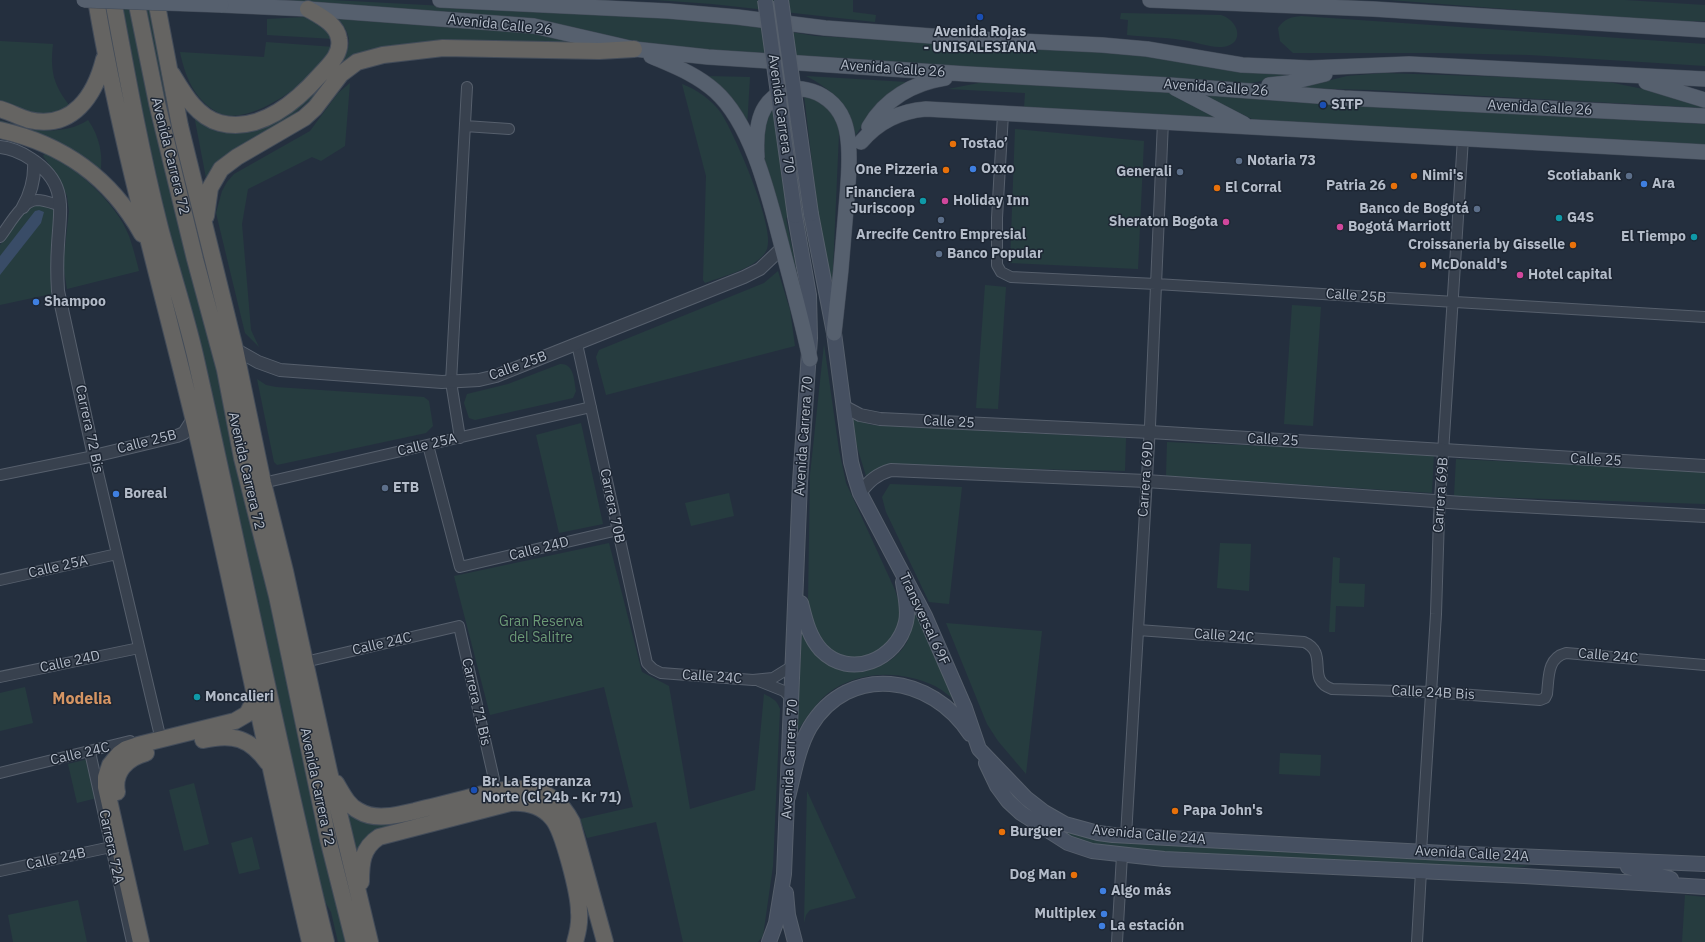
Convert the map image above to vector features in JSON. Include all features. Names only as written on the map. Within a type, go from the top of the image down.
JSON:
[{"type":"highway","points":[[96,0],[105,55],[149,248],[193,419],[310,942]]},
{"type":"highway","name":"Avenida Carrera 72","points":[[113,0],[143,156],[194,352],[247,589],[296,819],[326,942]]},
{"type":"highway","name":"Avenida Carrera 72","points":[[136,0],[157,103],[182,208],[217,338],[242,458],[277,596],[328,839],[354,942]]},
{"type":"highway","name":"Avenida Carrera 72","points":[[156,0],[167,64],[205,231],[235,349],[329,771],[370,942]]},
{"type":"highway","points":[[167,64],[188,99],[201,113],[210,118],[231,124],[255,122],[293,102],[335,59],[340,49],[339,39],[333,25],[308,9]]},
{"type":"highway","points":[[205,231],[207,199],[214,179],[221,169],[237,157],[304,118],[315,108],[341,74],[357,62],[390,54],[443,48],[599,51],[634,49]]},
{"type":"highway","points":[[0,109],[36,120],[60,119],[73,113],[83,105],[95,88],[105,55]]},
{"type":"highway","points":[[0,130],[18,134],[46,144],[68,156],[102,180],[132,218],[149,248]]},
{"type":"highway","points":[[182,208],[205,231]]},
{"type":"highway","points":[[159,288],[184,315]]},
{"type":"highway","points":[[277,596],[285,571]]},
{"type":"highway","points":[[141,942],[106,787],[106,777],[110,765],[119,754],[160,736],[235,721],[247,714],[255,699]]},
{"type":"highway","points":[[152,942],[116,790],[116,778],[121,769],[127,762],[137,756],[220,737],[242,740],[254,745],[270,765]]},
{"type":"highway","points":[[329,771],[346,800],[353,808],[364,814],[385,816],[514,788],[537,791],[554,799],[568,814],[576,831],[605,942]]},
{"type":"highway","points":[[361,903],[361,863],[364,851],[379,837],[510,803],[521,802],[541,808],[553,819],[560,832],[578,901],[579,921],[575,942]]},
{"type":"highway","points":[[416,810],[421,826]]},
{"type":"main road","name":"Avenida Calle 26","points":[[84,0],[308,9],[534,26],[634,49],[708,57],[967,74],[1169,85],[1344,98],[1705,116]]},
{"type":"main road","name":"Avenida Calle 26","points":[[440,0],[668,11],[737,17],[825,28],[958,38],[1102,45],[1147,49],[1242,65],[1310,68],[1409,64],[1705,79]]},
{"type":"main road","name":"Avenida Carrera 70","points":[[765,0],[795,216],[810,308],[810,359],[800,482],[794,665],[784,874]]},
{"type":"main road","name":"Avenida Carrera 70","points":[[781,0],[811,214],[834,334],[851,462],[860,493]]},
{"type":"main road","points":[[1150,0],[1427,12],[1705,30]]},
{"type":"main road","points":[[1364,0],[1427,12]]},
{"type":"main road","points":[[1654,27],[1705,24]]},
{"type":"main road","points":[[634,49],[688,72],[716,92],[729,106],[758,162],[800,314],[810,359]]},
{"type":"main road","points":[[1230,89],[1288,83],[1365,66]]},
{"type":"main road","points":[[848,172],[861,142],[880,111],[902,93],[931,80],[967,74]]},
{"type":"main road","points":[[1600,74],[1651,83],[1705,100]]},
{"type":"main road","points":[[1169,85],[1248,126]]},
{"type":"main road","points":[[758,162],[757,133],[760,118],[765,107],[773,97],[784,91],[798,88],[820,93],[830,100],[839,111],[844,120],[847,135],[848,172],[834,334]]},
{"type":"main road","points":[[861,142],[882,122],[907,111],[926,109],[1705,152]]},
{"type":"main road","name":"Transversal 69F","points":[[860,493],[925,616],[965,708],[979,749]]},
{"type":"main road","points":[[797,591],[809,631],[822,650],[839,661],[850,664],[871,662],[888,653],[903,631],[907,611],[902,570]]},
{"type":"main road","points":[[788,797],[796,764],[810,728],[823,710],[836,699],[852,690],[866,686],[901,684],[913,687],[937,699],[953,713],[966,728],[979,749]]},
{"type":"main road","name":"Avenida Calle 24A","points":[[979,749],[1026,798],[1044,812],[1065,824],[1098,833],[1126,836],[1421,852],[1705,864]]},
{"type":"main road","name":"Avenida Calle 24A","points":[[979,749],[997,786],[1008,801],[1021,813],[1068,843],[1092,851],[1122,855],[1702,887]]},
{"type":"main road","points":[[1524,876],[1572,859]]},
{"type":"main road","points":[[1605,860],[1702,887]]},
{"type":"main road","points":[[769,942],[776,923],[784,874]]},
{"type":"main road","points":[[784,874],[788,915],[796,942]]},
{"type":"street","points":[[460,438],[450,382],[467,87]]},
{"type":"street","name":"Calle 25B","points":[[1003,114],[997,218],[998,266],[1007,276],[1705,317]]},
{"type":"street","name":"Carrera 69D","points":[[1126,836],[1150,432],[1163,122]]},
{"type":"street","points":[[465,126],[509,129]]},
{"type":"street","name":"Carrera 69B","points":[[1421,852],[1431,692],[1440,501],[1454,302],[1463,138]]},
{"type":"street","name":"Carrera 72 Bis","points":[[0,147],[19,153],[34,161],[46,172],[55,184],[61,206],[57,267],[58,291],[94,456],[160,736]]},
{"type":"street","points":[[0,237],[22,207],[32,188],[34,178],[34,161]]},
{"type":"street","points":[[22,207],[38,200],[61,206]]},
{"type":"street","name":"Calle 25B","points":[[235,349],[258,362],[280,370],[450,382],[479,380],[496,376],[744,277],[760,269],[782,248]]},
{"type":"street","name":"Carrera 70B","points":[[577,344],[647,663],[650,666]]},
{"type":"street","name":"Calle 25","points":[[843,406],[860,414],[880,419],[1150,432],[1705,466]]},
{"type":"street","name":"Calle 25A","points":[[264,483],[591,407]]},
{"type":"street","name":"Calle 25B","points":[[0,475],[94,456],[177,436],[184,433],[193,419]]},
{"type":"street","name":"Calle 24D","points":[[428,445],[460,567],[618,530]]},
{"type":"street","points":[[860,493],[874,477],[880,473],[891,470],[1146,482],[1705,516]]},
{"type":"street","name":"Calle 25A","points":[[0,580],[117,554]]},
{"type":"street","name":"Calle 24C","points":[[305,662],[459,626]]},
{"type":"street","name":"Carrera 71 Bis","points":[[459,626],[494,779]]},
{"type":"street","name":"Calle 24C","points":[[1138,630],[1304,642],[1310,644],[1318,656],[1318,674],[1322,684]]},
{"type":"street","name":"Calle 24D","points":[[0,677],[139,648]]},
{"type":"street","name":"Calle 24C","points":[[1545,698],[1550,665],[1557,656],[1566,653],[1705,665]]},
{"type":"street","name":"Calle 24C","points":[[650,666],[660,673],[753,680],[773,678],[794,665]]},
{"type":"street","name":"Calle 24C","points":[[753,680],[777,688],[792,699]]},
{"type":"street","name":"Calle 24B Bis","points":[[1322,684],[1332,689],[1431,692],[1536,701],[1545,698]]},
{"type":"street","name":"Calle 24C","points":[[0,773],[160,736]]},
{"type":"street","name":"Carrera 72A","points":[[90,752],[132,942]]},
{"type":"street","name":"Calle 24B","points":[[0,871],[111,847]]},
{"type":"street","points":[[1117,942],[1122,855]]},
{"type":"street","points":[[1417,942],[1421,872]]},
{"type":"green space","points":[[117,0],[131,0],[273,598],[349,942],[338,942],[331,912],[320,893],[163,220]]},
{"type":"green space","points":[[141,0],[149,0],[194,210],[187,202]]},
{"type":"green space","points":[[265,0],[332,0],[725,21],[815,36],[1100,51],[1297,74],[1246,84],[688,49],[621,40],[535,19]]},
{"type":"green space","points":[[655,0],[853,0],[853,12],[876,15],[875,22],[712,4]]},
{"type":"green space","points":[[1389,0],[1625,0],[1705,5],[1705,21],[1663,21]]},
{"type":"green space","points":[[1121,13],[1221,15],[1232,22],[1236,27],[1237,38],[1229,45],[1217,47],[1175,39],[1127,35],[1128,20],[1120,19]]},
{"type":"green space","points":[[1301,16],[1705,44],[1705,66],[1530,55],[1437,53],[1293,53],[1280,41],[1278,28],[1288,19]]},
{"type":"green space","points":[[304,17],[317,23],[334,39],[267,35],[267,19]]},
{"type":"green space","points":[[338,18],[535,32],[602,48],[395,46],[320,91],[287,120],[221,158],[206,178],[194,115],[204,124],[219,132],[225,133],[267,126],[297,109],[337,67],[347,51],[349,40],[346,31]]},
{"type":"green space","points":[[0,41],[53,44],[52,62],[54,77],[56,84],[70,106],[61,111],[35,114],[0,103]]},
{"type":"green space","points":[[266,42],[334,47],[327,61],[317,72],[279,99],[253,112],[240,115],[228,115],[217,112],[202,101],[188,78],[180,52],[264,57]]},
{"type":"green space","points":[[1384,73],[1599,80],[1682,97],[1705,105],[1705,108],[1372,90],[1299,88],[1347,76]]},
{"type":"green space","points":[[705,76],[750,77],[747,127]]},
{"type":"green space","points":[[806,76],[907,82],[865,121],[856,135],[844,107],[824,87]]},
{"type":"green space","points":[[989,81],[1169,89],[1227,120],[1024,108],[1025,93],[948,89]]},
{"type":"green space","points":[[350,83],[345,146],[321,161],[312,157],[248,189],[242,224],[251,330],[259,347],[245,333],[216,213],[222,191],[234,174],[310,131],[338,93]]},
{"type":"green space","points":[[682,84],[708,99],[721,113],[744,159],[760,202],[768,238],[767,249],[763,256],[749,266],[705,283],[703,280],[706,176]]},
{"type":"green space","points":[[1196,92],[1292,102],[1705,124],[1705,145],[1254,120]]},
{"type":"green space","points":[[804,95],[824,104],[828,108],[835,118],[839,133],[832,291],[818,213]]},
{"type":"green space","points":[[773,104],[789,216],[786,218],[801,291],[763,155],[762,130]]},
{"type":"green space","points":[[0,120],[33,129],[55,130],[77,126],[88,120],[95,132],[100,146],[100,174],[0,126]]},
{"type":"green space","points":[[1015,129],[1144,141],[1138,269],[1010,263]]},
{"type":"green space","points":[[46,152],[82,177],[115,211],[129,236],[139,271],[67,289],[63,265],[69,211],[67,196],[58,177],[43,156]]},
{"type":"green space","points":[[45,204],[52,208],[56,215],[51,294],[0,305],[0,245],[30,205]]},
{"type":"green space","points":[[778,271],[790,310],[795,346],[606,395],[596,357],[599,350],[764,283]]},
{"type":"green space","points":[[985,285],[1006,287],[998,409],[976,408]]},
{"type":"green space","points":[[1292,305],[1321,307],[1313,426],[1284,424]]},
{"type":"green space","points":[[824,344],[839,450],[846,483],[895,590],[901,609],[899,626],[883,651],[856,659],[841,655],[826,647],[815,633],[808,603],[810,475]]},
{"type":"green space","points":[[560,364],[565,364],[571,369],[576,391],[573,398],[475,420],[469,418],[464,403],[467,394],[508,384]]},
{"type":"green space","points":[[257,379],[266,385],[276,387],[424,397],[429,401],[433,426],[426,433],[277,465],[274,462]]},
{"type":"green space","points":[[853,419],[872,425],[1126,438],[1125,471],[883,466],[866,476],[855,440]]},
{"type":"green space","points":[[581,423],[603,524],[559,533],[536,435]]},
{"type":"green space","points":[[1167,442],[1434,453],[1432,493],[1166,476]]},
{"type":"green space","points":[[1456,459],[1705,471],[1705,504],[1454,496]]},
{"type":"green space","points":[[890,484],[962,487],[949,604],[929,602],[886,512],[882,497]]},
{"type":"green space","points":[[729,493],[734,516],[691,526],[685,503]]},
{"type":"green space","name":"Gran Reserva del Salitre","points":[[609,543],[642,672],[669,686],[690,809],[755,790],[764,694],[776,701],[779,706],[773,866],[763,936],[758,942],[683,942],[656,822],[587,838],[580,819],[633,807],[604,687],[490,715],[454,576]]},
{"type":"green space","points":[[1220,543],[1251,544],[1249,591],[1217,588]]},
{"type":"green space","points":[[1333,557],[1340,558],[1339,583],[1365,584],[1364,607],[1336,606],[1335,632],[1329,632]]},
{"type":"green space","points":[[915,609],[958,702],[935,686],[910,677],[884,675],[858,678],[828,693],[813,709],[796,733],[802,632],[808,644],[817,655],[834,668],[850,671],[869,670],[887,663],[901,650],[907,642],[910,634]]},
{"type":"green space","points":[[946,623],[1042,631],[1026,774],[998,741],[987,724]]},
{"type":"green space","points":[[25,687],[33,723],[0,731],[0,693]]},
{"type":"green space","points":[[1280,753],[1321,755],[1320,776],[1279,774]]},
{"type":"green space","points":[[88,759],[97,798],[77,803],[68,764]]},
{"type":"green space","points":[[194,783],[209,844],[184,851],[169,790]]},
{"type":"green space","points":[[807,791],[856,898],[810,910],[806,915],[804,923]]},
{"type":"green space","points":[[348,814],[362,822],[369,823],[384,822],[407,817],[409,822],[384,828],[370,835],[364,840],[355,855]]},
{"type":"green space","points":[[1044,816],[1069,830],[1499,862],[1532,866],[1498,869],[1157,852],[1096,847],[1073,839],[1052,828]]},
{"type":"green space","points":[[252,837],[260,869],[239,874],[231,843]]},
{"type":"green space","points":[[1685,895],[1705,897],[1705,942],[1682,942]]},
{"type":"green space","points":[[78,900],[87,942],[13,942],[8,915]]},
{"type":"water","points":[[39,210],[44,212],[41,223],[0,275],[0,256],[35,211]]},
{"type":"place","name":"Avenida Rojas - UNISALESIANA","points":[[980,17]]},
{"type":"place","name":"SITP","points":[[1323,105]]},
{"type":"place","name":"Tostao’","points":[[953,144]]},
{"type":"place","name":"Notaria 73","points":[[1239,161]]},
{"type":"place","name":"Oxxo","points":[[973,169]]},
{"type":"place","name":"One Pizzeria","points":[[946,170]]},
{"type":"place","name":"Generali","points":[[1180,172]]},
{"type":"place","name":"Nimi's","points":[[1414,176]]},
{"type":"place","name":"Scotiabank","points":[[1629,176]]},
{"type":"place","name":"Ara","points":[[1644,184]]},
{"type":"place","name":"Patria 26","points":[[1394,186]]},
{"type":"place","name":"El Corral","points":[[1217,188]]},
{"type":"place","name":"Financiera Juriscoop","points":[[923,201]]},
{"type":"place","name":"Holiday Inn","points":[[945,201]]},
{"type":"place","name":"Banco de Bogotá","points":[[1477,209]]},
{"type":"place","name":"G4S","points":[[1559,218]]},
{"type":"place","name":"Arrecife Centro Empresial","points":[[941,220]]},
{"type":"place","name":"Sheraton Bogota","points":[[1226,222]]},
{"type":"place","name":"Bogotá Marriott","points":[[1340,227]]},
{"type":"place","name":"El Tiempo","points":[[1694,237]]},
{"type":"place","name":"Croissaneria by Gisselle","points":[[1573,245]]},
{"type":"place","name":"Banco Popular","points":[[939,254]]},
{"type":"place","name":"McDonald's","points":[[1423,265]]},
{"type":"place","name":"Hotel capital","points":[[1520,275]]},
{"type":"place","name":"Shampoo","points":[[36,302]]},
{"type":"place","name":"ETB","points":[[385,488]]},
{"type":"place","name":"Boreal","points":[[116,494]]},
{"type":"place","name":"Moncalieri","points":[[197,697]]},
{"type":"place","name":"Br. La Esperanza Norte (Cl 24b - Kr 71)","points":[[474,790]]},
{"type":"place","name":"Papa John's","points":[[1175,811]]},
{"type":"place","name":"Burguer","points":[[1002,832]]},
{"type":"place","name":"Dog Man","points":[[1074,875]]},
{"type":"place","name":"Algo más","points":[[1103,891]]},
{"type":"place","name":"Multiplex","points":[[1104,914]]},
{"type":"place","name":"La estación","points":[[1102,926]]},
{"type":"district","name":"Modelia","points":[[82,699]]}]
